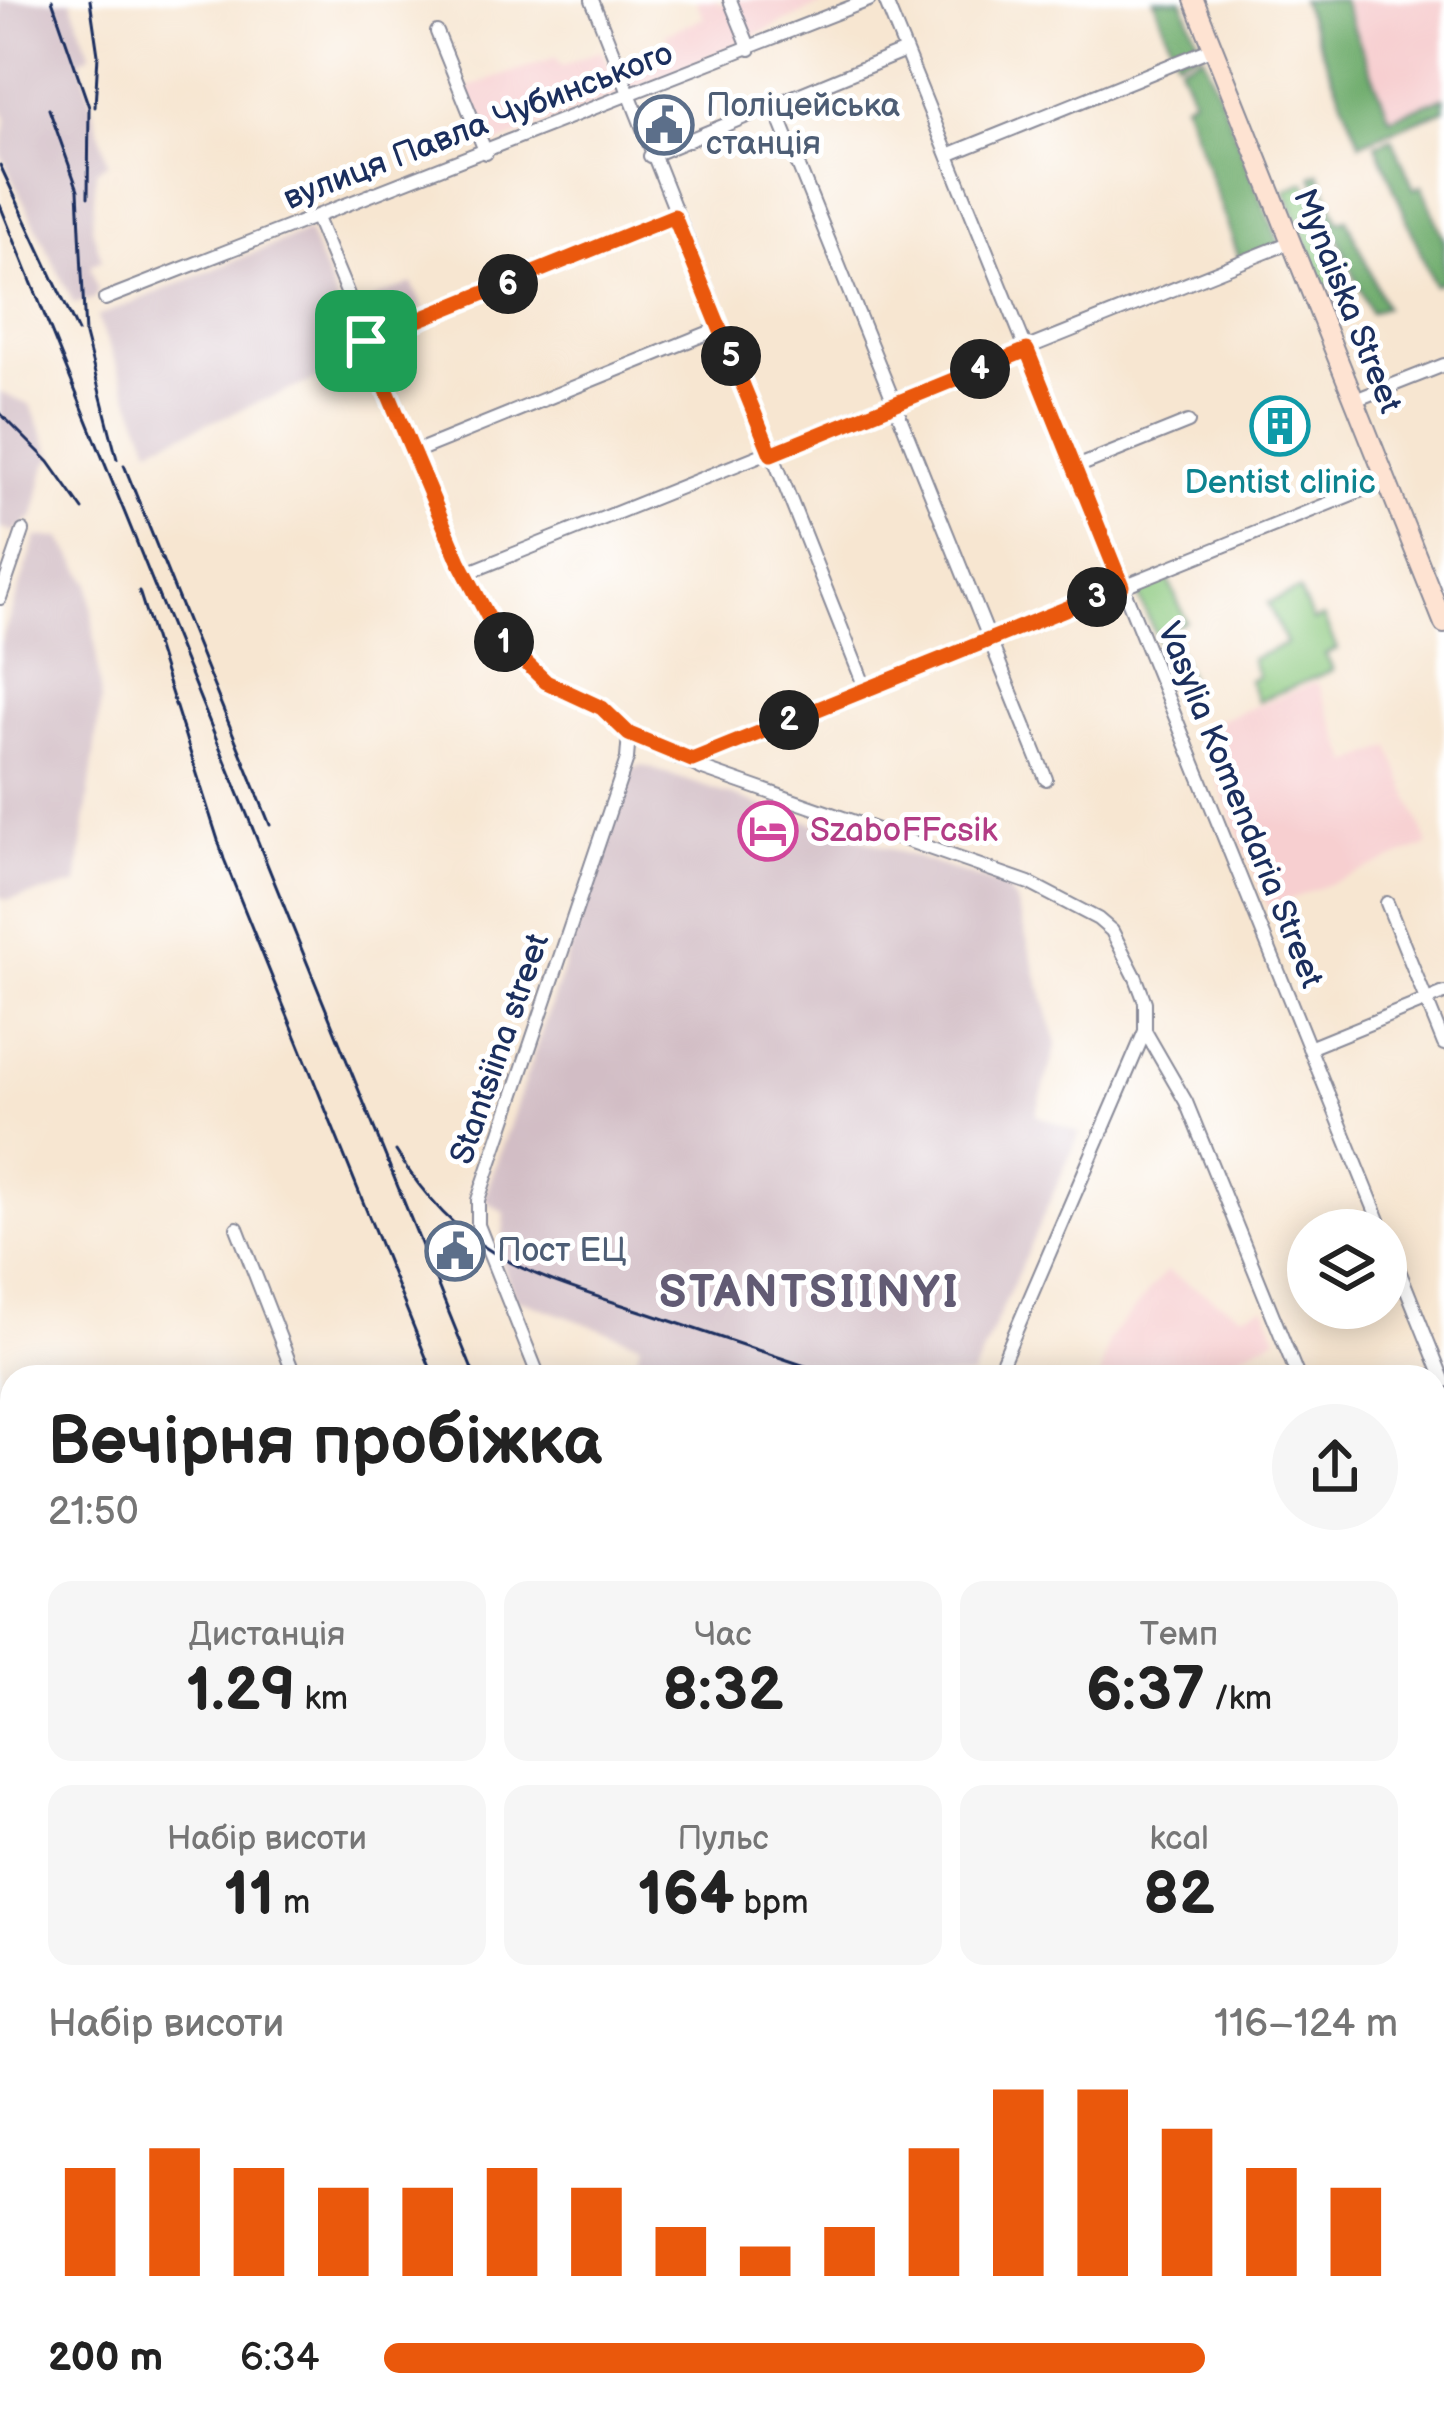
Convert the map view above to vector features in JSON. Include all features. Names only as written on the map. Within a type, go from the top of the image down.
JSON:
[{"type":"main road","name":"Mynaiska Street","points":[[1194,0],[1444,624]]},
{"type":"street","points":[[592,0],[627,99],[866,689]]},
{"type":"street","points":[[730,0],[750,49]]},
{"type":"street","name":"вулиця Павла Чубинського","points":[[105,298],[627,99],[869,0]]},
{"type":"street","name":"Vasylia Komendaria Street","points":[[885,0],[1374,1209]]},
{"type":"street","points":[[437,32],[486,153]]},
{"type":"street","points":[[947,155],[1213,48]]},
{"type":"street","points":[[650,156],[905,52]]},
{"type":"street","points":[[774,105],[1046,778]]},
{"type":"street","points":[[366,341],[674,216]]},
{"type":"street","points":[[316,218],[412,453],[467,573],[498,636],[521,660],[546,682],[602,708],[629,734],[703,769],[1030,884],[1112,931],[1145,1002],[1145,1031],[1001,1365]]},
{"type":"street","points":[[467,573],[1291,242]]},
{"type":"street","points":[[412,453],[720,328]]},
{"type":"street","points":[[1354,400],[1444,365]]},
{"type":"street","points":[[1074,468],[1188,422]]},
{"type":"street","points":[[692,760],[1387,480]]},
{"type":"street","points":[[0,598],[22,530]]},
{"type":"street","name":"Stantsiina street","points":[[534,1365],[476,1213],[627,759],[629,734]]},
{"type":"street","points":[[1387,903],[1444,1044]]},
{"type":"street","points":[[1309,1048],[1444,993]]},
{"type":"street","points":[[1145,1031],[1186,1102],[1293,1365]]},
{"type":"street","points":[[237,1228],[290,1365]]},
{"type":"street","points":[[1407,1290],[1437,1365]]},
{"type":"shaded area","points":[[0,0],[71,0],[91,55],[80,60],[108,163],[96,170],[92,228],[102,260],[90,265],[98,291],[94,299],[74,304],[1,155],[6,119],[0,103]]},
{"type":"shaded area","points":[[696,0],[716,0],[719,5],[732,0],[831,0],[682,69],[487,148],[462,90],[556,57],[562,66],[601,50],[615,79],[674,54],[665,34],[704,18]]},
{"type":"shaded area","points":[[1344,0],[1444,0],[1444,96],[1390,117]]},
{"type":"shaded area","points":[[308,231],[361,361],[150,447],[97,317]]},
{"type":"shaded area","points":[[412,283],[423,309],[380,326],[370,300]]},
{"type":"shaded area","points":[[0,392],[31,406],[53,458],[46,464],[34,516],[14,532],[0,528]]},
{"type":"shaded area","points":[[37,537],[61,538],[89,582],[101,700],[77,885],[7,900],[0,897],[0,645]]},
{"type":"shaded area","points":[[1317,682],[1350,763],[1390,747],[1428,845],[1268,908],[1197,729]]},
{"type":"shaded area","points":[[641,765],[1007,888],[1016,902],[1057,1043],[1036,1115],[1080,1133],[977,1365],[635,1365],[640,1343],[515,1298],[500,1260],[505,1213],[484,1199],[632,770]]},
{"type":"shaded area","points":[[1166,1271],[1241,1314],[1265,1307],[1277,1337],[1226,1361],[1227,1365],[1103,1365],[1109,1339]]},
{"type":"green space","points":[[1154,0],[1182,0],[1202,50],[1177,60]]},
{"type":"green space","points":[[1301,0],[1342,0],[1390,118],[1444,97],[1444,110],[1360,143]]},
{"type":"green space","points":[[1203,55],[1281,247],[1241,263],[1184,103],[1193,98],[1179,65]]},
{"type":"green space","points":[[1392,138],[1414,189],[1422,186],[1444,240],[1444,281],[1434,285],[1376,144]]},
{"type":"green space","points":[[1319,173],[1339,221],[1347,219],[1385,307],[1370,313],[1312,176]]},
{"type":"green space","points":[[1305,182],[1345,277],[1324,286],[1285,190]]},
{"type":"green space","points":[[1166,574],[1186,621],[1168,629],[1194,690],[1181,695],[1135,587]]},
{"type":"green space","points":[[1299,590],[1313,621],[1323,617],[1337,649],[1325,654],[1333,670],[1258,701],[1249,680],[1258,676],[1251,659],[1286,644],[1268,603]]},
{"type":"railway","points":[[52,0],[89,107],[88,197]]},
{"type":"railway","points":[[90,0],[98,55],[95,107]]},
{"type":"railway","points":[[49,109],[78,190],[85,335],[117,459]]},
{"type":"railway","points":[[0,165],[78,332]]},
{"type":"railway","points":[[0,205],[470,1365]]},
{"type":"railway","points":[[0,413],[49,462],[83,510]]},
{"type":"railway","points":[[124,465],[270,825]]},
{"type":"railway","points":[[139,591],[224,859],[429,1365]]},
{"type":"railway","points":[[396,1151],[447,1217],[503,1258],[567,1286],[802,1365]]},
{"type":"place","name":"Поліцейська станція","points":[[664,125]]},
{"type":"place","name":"Dentist clinic","points":[[1280,426]]},
{"type":"place","name":"SzaboFFcsik","points":[[768,831]]},
{"type":"place","name":"Пост ЕЦ","points":[[455,1251]]},
{"type":"district","name":"STANTSIINYI","points":[[810,1293]]},
{"type":"route","points":[[674,216],[771,454],[1027,350],[1122,586],[684,760],[629,734],[580,695],[546,682],[498,636],[459,561],[366,341],[674,216]]}]
